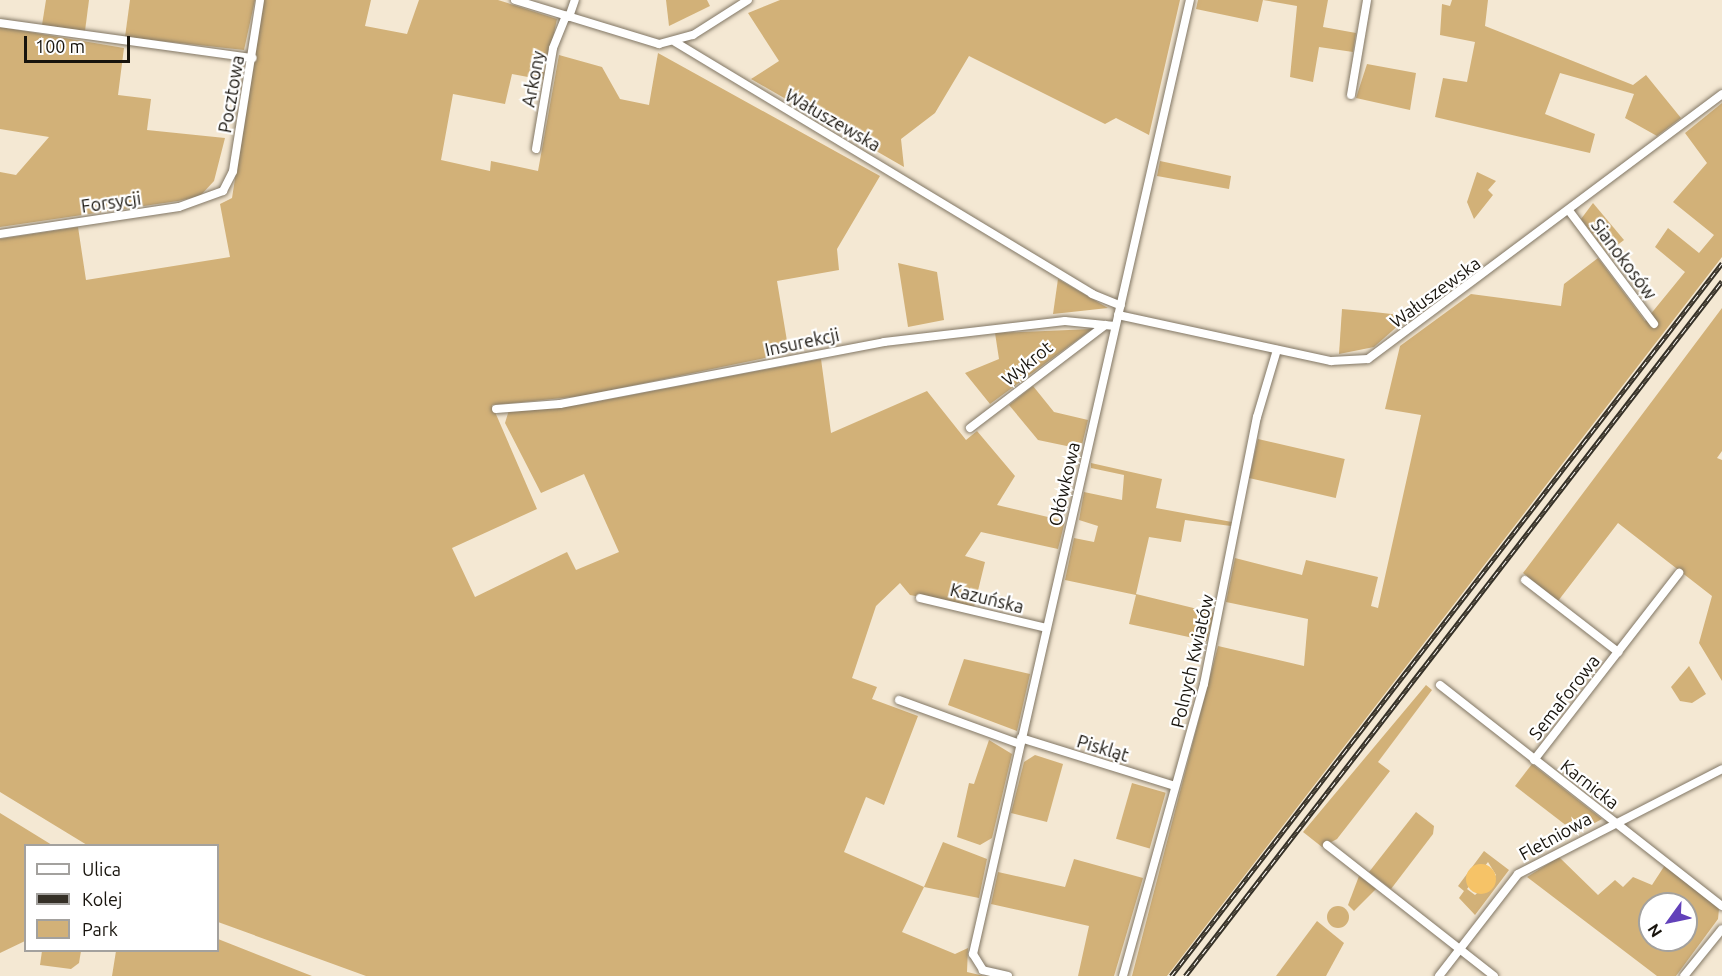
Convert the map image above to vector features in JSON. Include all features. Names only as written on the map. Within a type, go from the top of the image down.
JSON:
[{"type":"street","name":"Pocztowa","points":[[223,191],[232,171],[253,58],[260,0]]},
{"type":"street","name":"Wałuszewska","points":[[516,0],[659,44],[675,42],[1120,310],[1277,350],[1331,361],[1368,359],[1570,212],[1722,94]]},
{"type":"street","name":"Arkony","points":[[536,149],[553,48],[575,0]]},
{"type":"street","points":[[675,42],[748,0]]},
{"type":"street","name":"Ołówkowa","points":[[1008,976],[983,970],[973,954],[1190,0]]},
{"type":"street","points":[[1351,94],[1367,0]]},
{"type":"street","points":[[0,23],[253,58]]},
{"type":"street","name":"Forsycji","points":[[0,234],[179,207],[223,191]]},
{"type":"street","name":"Sianokosów","points":[[1570,212],[1654,324]]},
{"type":"street","name":"Insurekcji","points":[[496,409],[572,402],[884,342],[1026,324],[1115,326]]},
{"type":"street","name":"Wykrot","points":[[970,428],[1105,325]]},
{"type":"street","name":"Polnych Kwiatów","points":[[1123,976],[1204,684],[1257,417],[1277,350]]},
{"type":"street","name":"Semaforowa","points":[[1534,760],[1679,573]]},
{"type":"street","name":"Semaforowa","points":[[1525,580],[1618,652]]},
{"type":"street","name":"Kazuńska","points":[[920,597],[1047,628]]},
{"type":"street","name":"Karnicka","points":[[1440,685],[1722,906]]},
{"type":"street","name":"Piskląt","points":[[898,700],[1021,741],[1175,786]]},
{"type":"street","name":"Fletniowa","points":[[1439,976],[1518,874],[1613,820],[1722,769]]},
{"type":"street","points":[[1327,845],[1494,976]]},
{"type":"street","points":[[1684,976],[1722,929]]},
{"type":"green space","points":[[46,0],[89,0],[85,31],[42,25]]},
{"type":"green space","points":[[130,0],[255,0],[244,50],[125,37]]},
{"type":"green space","points":[[263,0],[371,0],[365,26],[407,34],[419,0],[498,0],[557,19],[544,80],[512,74],[505,104],[453,94],[441,160],[490,171],[491,161],[538,171],[559,55],[602,67],[620,99],[649,105],[658,53],[880,176],[837,249],[839,270],[777,281],[789,353],[582,396],[492,405],[537,509],[452,548],[475,597],[567,552],[576,570],[619,552],[584,474],[541,493],[505,423],[509,410],[579,405],[821,359],[831,433],[927,391],[966,440],[977,431],[1015,476],[997,505],[1065,521],[1058,549],[981,532],[965,556],[985,562],[974,607],[910,595],[900,583],[876,606],[852,678],[877,687],[872,699],[918,716],[884,805],[866,797],[844,852],[924,887],[902,932],[955,954],[968,948],[967,972],[984,976],[366,976],[219,922],[219,844],[85,844],[0,792],[0,239],[78,227],[86,280],[230,257],[220,204],[232,198]]},
{"type":"green space","points":[[666,0],[707,0],[710,6],[669,26]]},
{"type":"green space","points":[[780,0],[1180,0],[1149,135],[1116,118],[1105,124],[969,56],[935,113],[901,139],[904,167],[751,79],[779,61],[748,13]]},
{"type":"green space","points":[[1198,0],[1263,0],[1258,22],[1196,9]]},
{"type":"green space","points":[[1263,0],[1328,0],[1323,27],[1356,33],[1353,52],[1319,47],[1313,82],[1290,77],[1297,6]]},
{"type":"green space","points":[[1452,0],[1488,0],[1485,26],[1633,85],[1646,75],[1681,118],[1657,136],[1625,118],[1634,94],[1560,73],[1545,114],[1595,134],[1590,153],[1435,117],[1443,78],[1467,82],[1475,42],[1440,35],[1442,4],[1450,6]]},
{"type":"green space","points":[[0,27],[124,48],[118,95],[151,99],[147,130],[225,138],[214,181],[200,196],[178,201],[0,227],[0,172],[16,175],[49,137],[0,129]]},
{"type":"green space","points":[[1367,64],[1416,73],[1410,110],[1356,98]]},
{"type":"green space","points":[[1722,103],[1722,257],[1167,976],[1132,976],[1218,646],[1304,666],[1308,619],[1226,602],[1235,558],[1302,575],[1306,560],[1378,577],[1371,606],[1378,608],[1421,415],[1385,409],[1400,346],[1471,294],[1561,306],[1564,284],[1598,258],[1645,321],[1685,272],[1655,247],[1668,228],[1699,253],[1714,235],[1673,202],[1707,163],[1685,133]]},
{"type":"green space","points":[[1160,161],[1231,176],[1229,189],[1157,176]]},
{"type":"green space","points":[[1477,172],[1496,181],[1488,190],[1493,195],[1474,219],[1467,202]]},
{"type":"green space","points":[[1593,203],[1624,240],[1607,253],[1581,219]]},
{"type":"green space","points":[[898,263],[937,272],[944,320],[908,327]]},
{"type":"green space","points":[[1058,279],[1108,308],[1053,314]]},
{"type":"green space","points":[[1722,308],[1722,451],[1717,458],[1722,460],[1722,681],[1699,643],[1712,596],[1618,523],[1558,601],[1523,573]]},
{"type":"green space","points":[[1342,309],[1409,316],[1374,347],[1339,354]]},
{"type":"green space","points":[[1092,329],[990,404],[965,373],[999,359],[995,333]]},
{"type":"green space","points":[[1033,386],[1054,412],[1088,420],[1081,449],[1038,440],[1009,405]]},
{"type":"green space","points":[[1258,439],[1345,459],[1336,498],[1249,478]]},
{"type":"green space","points":[[1091,463],[1162,479],[1156,508],[1232,522],[1231,526],[1185,520],[1181,542],[1149,537],[1136,594],[1214,613],[1207,641],[1129,624],[1136,595],[1065,580],[1074,538],[1094,542],[1098,526],[1079,520],[1084,492],[1122,500],[1124,475],[1091,468]]},
{"type":"green space","points":[[964,659],[1030,674],[1017,731],[948,705]]},
{"type":"green space","points":[[1689,666],[1706,694],[1692,703],[1680,701],[1671,687]]},
{"type":"green space","points":[[1426,685],[1432,690],[1378,762],[1390,771],[1337,839],[1322,847],[1303,832]]},
{"type":"green space","points":[[989,740],[1012,754],[992,838],[980,845],[957,837],[969,783],[974,784]]},
{"type":"green space","points":[[1035,755],[1063,764],[1047,822],[1011,813],[1024,762]]},
{"type":"green space","points":[[1532,764],[1602,819],[1576,833],[1515,786]]},
{"type":"green space","points":[[1132,783],[1166,793],[1150,848],[1116,839]]},
{"type":"green space","points":[[1416,812],[1434,826],[1433,834],[1391,889],[1369,872]]},
{"type":"green space","points":[[0,813],[50,844],[24,844],[24,941],[0,953]]},
{"type":"green space","points":[[943,842],[987,859],[979,898],[924,887]]},
{"type":"green space","points":[[1484,851],[1509,870],[1475,915],[1459,898],[1464,891],[1458,886]],"holes":[[[1488,862],[1496,875],[1475,895],[1467,889]]]},
{"type":"green space","points":[[1559,857],[1598,895],[1615,880],[1623,887],[1633,877],[1652,885],[1665,865],[1719,909],[1718,919],[1698,946],[1698,892],[1638,892],[1638,952],[1694,952],[1676,976],[1657,976],[1527,877]]},
{"type":"green space","points":[[1074,859],[1143,878],[1114,976],[1078,976],[1089,926],[991,904],[998,872],[1065,887]]},
{"type":"green space","points":[[1359,876],[1376,889],[1354,911],[1348,905]]},
{"type":"green space","points":[[1338,906],[1346,909],[1349,917],[1346,925],[1338,928],[1330,925],[1327,917],[1330,909]]},
{"type":"green space","points":[[1317,921],[1344,943],[1326,976],[1276,976]]},
{"type":"green space","points":[[219,939],[312,976],[112,976],[116,952],[219,952]]},
{"type":"green space","points":[[42,952],[81,952],[79,963],[71,969],[40,965]]},
{"type":"shaded area","points":[[1481,864],[1492,868],[1496,879],[1492,890],[1481,894],[1470,890],[1466,879],[1470,868]]},
{"type":"railway","points":[[1171,976],[1722,263]]},
{"type":"railway","points":[[1185,976],[1722,281]]}]
